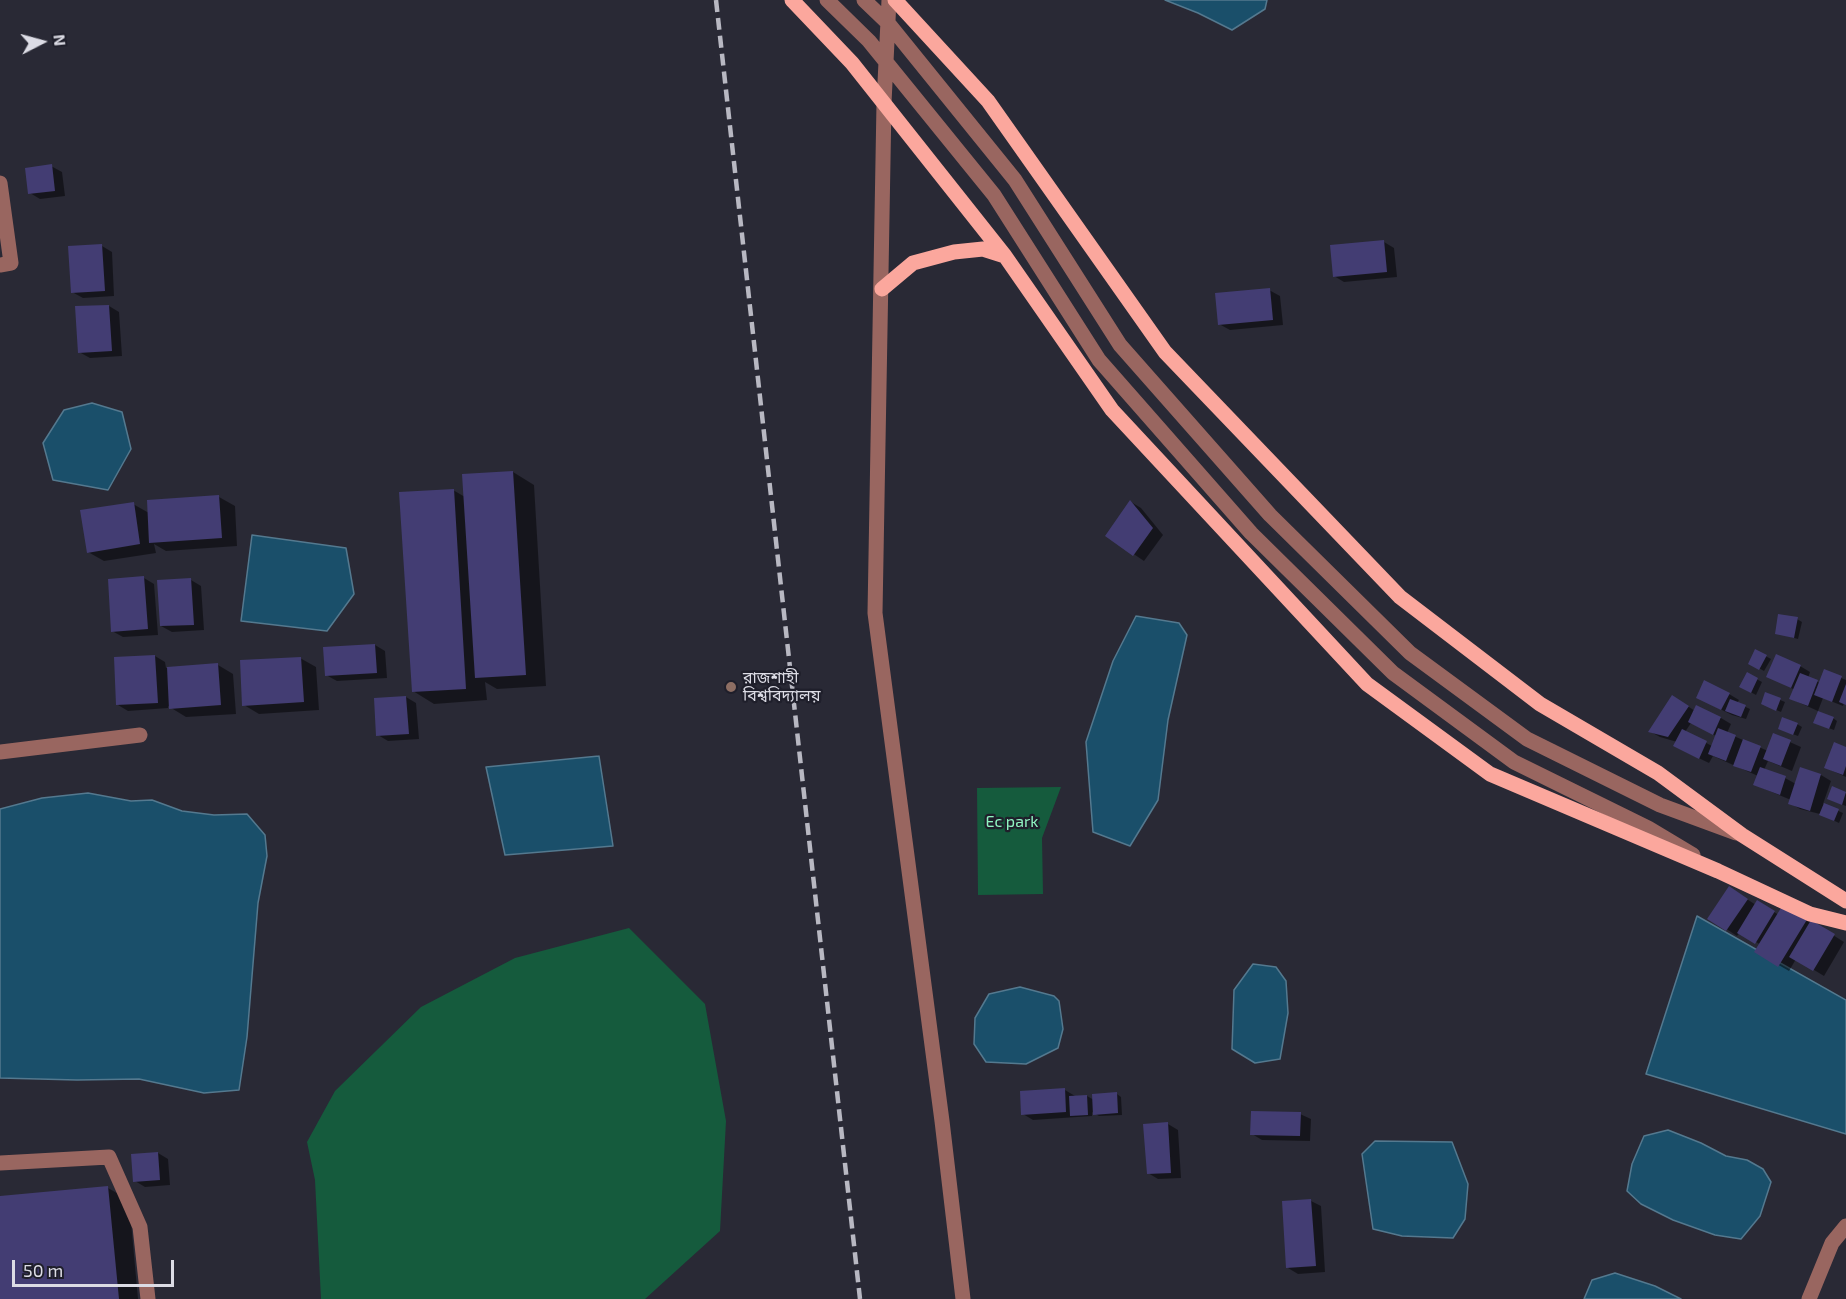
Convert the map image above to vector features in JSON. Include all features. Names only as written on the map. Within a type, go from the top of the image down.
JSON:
[{"type":"main road","points":[[792,0],[852,63],[1005,256],[1112,410],[1367,684],[1490,774],[1718,871],[1810,914],[1846,923]]},
{"type":"main road","points":[[895,0],[987,101],[1165,352],[1400,597],[1540,704],[1658,773],[1742,835],[1846,901]]},
{"type":"main road","points":[[882,289],[913,263],[954,252],[983,249],[1005,256]]},
{"type":"street","points":[[827,0],[869,41],[994,195],[1099,360],[1251,533],[1393,673],[1514,762],[1648,828],[1718,871]]},
{"type":"street","points":[[864,0],[888,23],[1015,180],[1120,345],[1270,515],[1410,653],[1527,739],[1660,805],[1742,835]]},
{"type":"street","points":[[889,0],[884,103],[875,613],[942,1121],[963,1299]]},
{"type":"street","points":[[0,183],[6,264]]},
{"type":"street","points":[[0,752],[140,735]]},
{"type":"street","points":[[0,1163],[109,1157],[140,1227],[148,1299]]},
{"type":"street","points":[[1809,1299],[1832,1244],[1846,1226]]},
{"type":"green space","name":"Ec park","points":[[1061,787],[1042,838],[1043,894],[978,895],[977,788]]},
{"type":"green space","points":[[629,928],[705,1004],[726,1121],[720,1231],[645,1299],[321,1299],[315,1180],[307,1142],[335,1091],[421,1007],[515,958]]},
{"type":"water","points":[[1165,0],[1267,0],[1265,9],[1232,30]]},
{"type":"water","points":[[92,403],[122,412],[131,449],[108,490],[53,480],[43,443],[64,410]]},
{"type":"water","points":[[252,535],[346,548],[354,594],[327,631],[241,621]]},
{"type":"water","points":[[1136,616],[1179,623],[1187,635],[1168,720],[1158,800],[1130,846],[1093,832],[1086,742],[1113,661]]},
{"type":"water","points":[[599,756],[613,846],[505,855],[486,767]]},
{"type":"water","points":[[88,793],[131,801],[152,800],[182,811],[214,815],[247,814],[265,835],[267,856],[258,903],[247,1037],[239,1090],[204,1093],[139,1079],[0,1078],[0,809],[42,798]]},
{"type":"water","points":[[1697,916],[1846,1000],[1846,1134],[1646,1074]]},
{"type":"water","points":[[1253,964],[1276,967],[1286,981],[1288,1013],[1280,1059],[1255,1063],[1232,1049],[1234,990]]},
{"type":"water","points":[[1020,987],[1054,996],[1059,1001],[1063,1029],[1058,1048],[1026,1064],[986,1062],[974,1044],[975,1018],[989,994]]},
{"type":"water","points":[[1668,1130],[1726,1156],[1747,1160],[1763,1169],[1771,1182],[1760,1216],[1741,1239],[1715,1235],[1673,1220],[1641,1204],[1627,1191],[1632,1164],[1644,1136]]},
{"type":"water","points":[[1375,1141],[1452,1142],[1468,1184],[1465,1219],[1453,1238],[1402,1236],[1373,1229],[1362,1154]]},
{"type":"water","points":[[1615,1273],[1655,1286],[1681,1299],[1584,1299],[1592,1280]]},
{"type":"building","points":[[52,164],[55,191],[28,194],[25,168]]},
{"type":"building","points":[[1384,240],[1387,272],[1333,277],[1330,245]]},
{"type":"building","points":[[102,244],[105,291],[71,293],[68,246]]},
{"type":"building","points":[[1270,288],[1273,320],[1218,325],[1215,293]]},
{"type":"building","points":[[109,305],[112,351],[78,353],[75,306]]},
{"type":"building","points":[[513,471],[526,675],[475,678],[462,474]]},
{"type":"building","points":[[454,489],[466,689],[412,692],[399,492]]},
{"type":"building","points":[[219,495],[222,538],[149,543],[147,500]]},
{"type":"building","points":[[1130,500],[1153,528],[1133,556],[1105,536]]},
{"type":"building","points":[[134,502],[140,544],[87,553],[80,510]]},
{"type":"building","points":[[144,576],[148,629],[111,632],[108,579]]},
{"type":"building","points":[[191,578],[194,625],[160,626],[157,580]]},
{"type":"building","points":[[1778,614],[1798,617],[1794,638],[1775,634]]},
{"type":"building","points":[[375,644],[377,673],[325,676],[323,647]]},
{"type":"building","points":[[1755,649],[1767,655],[1759,670],[1748,664]]},
{"type":"building","points":[[1776,654],[1801,665],[1791,688],[1766,677]]},
{"type":"building","points":[[155,655],[158,703],[116,705],[114,657]]},
{"type":"building","points":[[301,657],[304,702],[242,706],[240,660]]},
{"type":"building","points":[[218,663],[221,705],[169,709],[167,667]]},
{"type":"building","points":[[1824,669],[1842,676],[1832,702],[1814,695]]},
{"type":"building","points":[[1747,672],[1758,678],[1751,693],[1739,687]]},
{"type":"building","points":[[1800,673],[1818,680],[1808,706],[1789,699]]},
{"type":"building","points":[[1704,680],[1730,693],[1721,710],[1696,698]]},
{"type":"building","points":[[1846,684],[1846,705],[1839,702]]},
{"type":"building","points":[[1765,692],[1781,698],[1776,711],[1761,704]]},
{"type":"building","points":[[1672,695],[1689,706],[1668,737],[1648,732]]},
{"type":"building","points":[[406,696],[409,734],[376,736],[374,698]]},
{"type":"building","points":[[1730,699],[1746,705],[1741,717],[1725,711]]},
{"type":"building","points":[[1696,705],[1721,717],[1713,735],[1688,722]]},
{"type":"building","points":[[1818,711],[1834,717],[1829,729],[1813,723]]},
{"type":"building","points":[[1782,717],[1798,723],[1793,735],[1778,729]]},
{"type":"building","points":[[1718,728],[1736,735],[1726,761],[1708,754]]},
{"type":"building","points":[[1682,729],[1707,741],[1699,759],[1673,746]]},
{"type":"building","points":[[1773,733],[1791,740],[1781,766],[1763,759]]},
{"type":"building","points":[[1743,739],[1761,746],[1751,772],[1733,766]]},
{"type":"building","points":[[1834,742],[1846,747],[1846,766],[1843,775],[1824,768]]},
{"type":"building","points":[[1760,767],[1786,776],[1780,795],[1753,785]]},
{"type":"building","points":[[1800,767],[1821,774],[1810,811],[1788,804]]},
{"type":"building","points":[[1832,786],[1846,792],[1842,805],[1827,799]]},
{"type":"building","points":[[1824,803],[1839,809],[1834,821],[1819,815]]},
{"type":"building","points":[[1729,886],[1748,899],[1726,931],[1707,919]]},
{"type":"building","points":[[1757,900],[1775,911],[1755,944],[1737,933]]},
{"type":"building","points":[[1784,903],[1808,918],[1778,967],[1754,952]]},
{"type":"building","points":[[1811,920],[1835,934],[1813,971],[1789,957]]},
{"type":"building","points":[[1065,1088],[1066,1112],[1021,1115],[1020,1091]]},
{"type":"building","points":[[1117,1092],[1118,1113],[1093,1115],[1092,1094]]},
{"type":"building","points":[[1087,1095],[1088,1115],[1070,1116],[1069,1096]]},
{"type":"building","points":[[1251,1111],[1301,1112],[1300,1136],[1250,1135]]},
{"type":"building","points":[[1168,1122],[1171,1173],[1147,1174],[1143,1124]]},
{"type":"building","points":[[158,1152],[160,1180],[133,1182],[131,1154]]},
{"type":"building","points":[[108,1186],[119,1299],[0,1299],[0,1196]]},
{"type":"building","points":[[1311,1199],[1316,1266],[1286,1268],[1282,1201]]},
{"type":"railway","points":[[716,0],[860,1299]]},
{"type":"place","name":"রাজশাহী বিশ্ববিদ্যালয়","points":[[731,687]]}]
